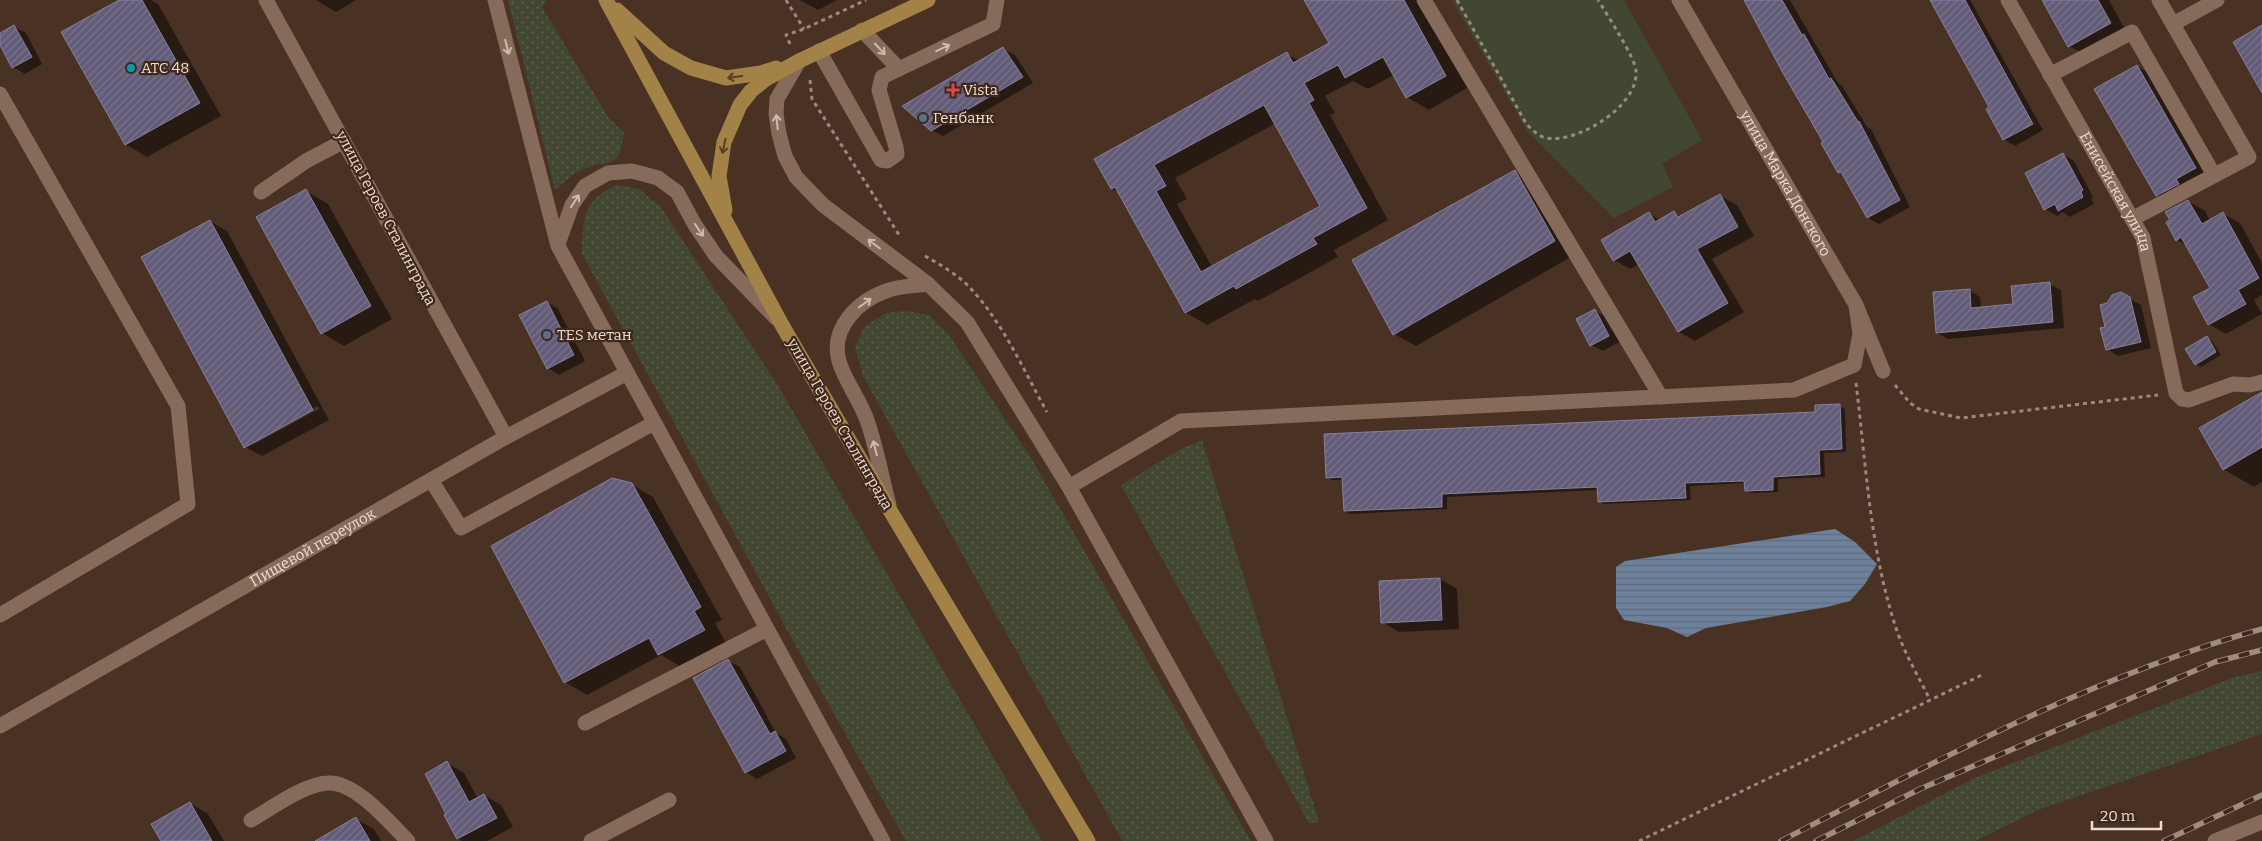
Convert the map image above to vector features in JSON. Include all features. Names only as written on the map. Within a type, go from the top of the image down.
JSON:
[{"type":"main road","points":[[607,0],[664,53],[690,68],[726,78],[761,73],[799,61]]},
{"type":"main road","name":"улица Героев Сталинграда","points":[[607,0],[782,325],[891,512],[1088,841]]},
{"type":"main road","points":[[728,223],[719,176],[724,142],[740,105],[751,91],[766,79],[799,61],[928,0]]},
{"type":"street","name":"улица Героев Сталинграда","points":[[266,0],[506,437]]},
{"type":"street","points":[[495,0],[558,246],[883,841]]},
{"type":"street","points":[[819,52],[881,160],[887,161],[896,154],[896,147],[879,90],[882,77],[994,24],[997,0]]},
{"type":"street","points":[[1424,0],[1662,397]]},
{"type":"street","name":"улица Марка Донского","points":[[1679,0],[1856,305],[1883,371]]},
{"type":"street","name":"Енисейская улица","points":[[2008,0],[2143,238],[2179,396]]},
{"type":"street","points":[[2132,219],[2248,157],[2159,0]]},
{"type":"street","points":[[2173,24],[2217,0]]},
{"type":"street","points":[[862,30],[899,69]]},
{"type":"street","points":[[2050,75],[2132,32],[2214,175]]},
{"type":"street","points":[[799,61],[777,99],[776,114],[785,156],[796,177],[823,205],[928,284],[967,322],[1070,487],[1266,841]]},
{"type":"street","points":[[0,94],[178,406],[188,504],[0,615]]},
{"type":"street","points":[[261,192],[306,161],[344,141]]},
{"type":"street","points":[[558,246],[572,205],[585,186],[608,173],[632,171],[658,178],[676,192],[716,256],[782,325]]},
{"type":"street","points":[[891,512],[868,422],[839,361],[837,346],[840,332],[848,317],[861,304],[885,291],[928,284]]},
{"type":"street","points":[[1070,487],[1181,421],[1794,390],[1854,365],[1860,334],[1856,305]]},
{"type":"street","name":"Пищевой переулок","points":[[1,723],[506,437],[627,373]]},
{"type":"street","points":[[2179,396],[2189,400],[2233,384],[2250,385],[2262,382]]},
{"type":"street","points":[[432,480],[461,528],[654,423]]},
{"type":"street","points":[[585,723],[767,629]]},
{"type":"street","points":[[252,820],[310,787],[329,783],[348,788],[375,808],[408,841]]},
{"type":"street","points":[[591,841],[669,800]]},
{"type":"street","points":[[2215,841],[2262,822]]},
{"type":"path","points":[[786,0],[804,30],[866,0]]},
{"type":"path","points":[[1457,0],[1527,124],[1544,138],[1560,139],[1585,130],[1617,110],[1633,92],[1636,83],[1637,69],[1598,0]]},
{"type":"path","points":[[1854,365],[1874,532],[1883,581],[1896,630],[1930,700]]},
{"type":"path","points":[[1883,371],[1910,403],[1919,409],[1961,418],[2179,396]]},
{"type":"path","points":[[1639,841],[1984,674]]},
{"type":"green space","points":[[508,0],[547,0],[542,7],[608,117],[624,133],[622,145],[616,158],[608,163],[579,171],[555,190]]},
{"type":"green space","points":[[1452,0],[1624,0],[1702,140],[1662,164],[1673,187],[1614,218],[1527,131]]},
{"type":"green space","points":[[616,185],[639,189],[660,206],[777,384],[1042,841],[906,841],[803,659],[582,254],[586,213],[596,198]]},
{"type":"green space","points":[[906,311],[929,315],[949,335],[1031,458],[1251,841],[1122,841],[863,376],[855,347],[865,326],[886,313]]},
{"type":"green space","points":[[1202,440],[1319,822],[1309,823],[1121,485],[1183,448]]},
{"type":"green space","points":[[2262,671],[2262,734],[2038,810],[1975,841],[1853,841],[1977,777],[2235,677]]},
{"type":"water","points":[[1835,529],[1855,542],[1877,564],[1865,584],[1850,601],[1827,607],[1706,628],[1687,637],[1667,628],[1624,620],[1616,608],[1616,567],[1625,561]]},
{"type":"building","name":"АТС 48","points":[[119,0],[142,0],[200,103],[125,145],[61,32]]},
{"type":"building","points":[[1304,0],[1404,0],[1446,76],[1406,98],[1383,57],[1345,78],[1338,65],[1304,83],[1314,100],[1309,103],[1367,208],[1313,238],[1317,244],[1236,289],[1234,286],[1185,313],[1115,187],[1111,189],[1094,159],[1287,52],[1293,63],[1329,43]],"holes":[[[1264,105],[1320,206],[1201,272],[1156,191],[1166,186],[1154,165]]]},
{"type":"building","points":[[1744,0],[1782,0],[1802,35],[1804,34],[1829,79],[1831,78],[1859,121],[1900,200],[1867,218],[1841,172],[1838,173],[1821,143],[1823,142]]},
{"type":"building","points":[[1930,0],[1965,0],[2033,124],[2003,140],[1986,109],[1989,107]]},
{"type":"building","points":[[2042,0],[2098,0],[2111,23],[2068,47]]},
{"type":"building","points":[[14,25],[32,57],[12,68],[0,45],[0,33]]},
{"type":"building","points":[[2262,25],[2262,93],[2233,42]]},
{"type":"building","points":[[1003,47],[1023,77],[931,131],[902,106]]},
{"type":"building","points":[[2137,65],[2196,168],[2176,179],[2179,184],[2156,196],[2094,89]]},
{"type":"building","points":[[2063,153],[2083,190],[2081,192],[2083,197],[2058,211],[2055,204],[2044,210],[2025,173]]},
{"type":"building","points":[[1515,170],[1555,241],[1393,335],[1352,260]]},
{"type":"building","points":[[306,189],[371,306],[321,334],[256,217]]},
{"type":"building","points":[[1720,194],[1738,227],[1697,249],[1728,303],[1678,332],[1630,251],[1613,261],[1601,240],[1649,212],[1655,222],[1674,211],[1678,217]]},
{"type":"building","points":[[2188,200],[2202,224],[2223,212],[2259,278],[2238,290],[2246,304],[2208,325],[2193,297],[2210,288],[2181,237],[2176,241],[2166,222],[2170,220],[2165,212]]},
{"type":"building","points":[[210,220],[313,410],[244,448],[141,257]]},
{"type":"building","points":[[2050,282],[2053,322],[1936,333],[1933,292],[1970,289],[1971,308],[2013,304],[2011,286]]},
{"type":"building","points":[[2121,292],[2130,297],[2141,342],[2106,350],[2100,328],[2105,327],[2100,305],[2107,303],[2112,295]]},
{"type":"building","name":"TES метан","points":[[547,301],[574,355],[547,369],[519,315]]},
{"type":"building","points":[[1595,309],[1609,336],[1590,346],[1576,319]]},
{"type":"building","points":[[2207,336],[2216,352],[2195,365],[2185,349]]},
{"type":"building","points":[[2262,392],[2262,447],[2223,470],[2199,428]]},
{"type":"building","points":[[1840,404],[1842,449],[1819,450],[1820,474],[1773,477],[1773,490],[1745,491],[1744,481],[1685,483],[1686,498],[1598,502],[1597,487],[1442,494],[1442,507],[1344,511],[1342,477],[1326,478],[1324,434],[1815,412],[1815,405]]},
{"type":"building","points":[[612,478],[632,483],[701,607],[694,611],[705,630],[658,655],[649,638],[564,683],[491,546]]},
{"type":"building","points":[[1440,578],[1442,620],[1381,623],[1379,581]]},
{"type":"building","points":[[728,659],[770,734],[775,731],[786,751],[745,773],[693,678]]},
{"type":"building","points":[[447,761],[469,802],[484,794],[497,818],[457,839],[425,774]]},
{"type":"building","points":[[190,802],[212,841],[161,841],[151,824]]},
{"type":"building","points":[[356,817],[370,841],[315,841]]},
{"type":"railway","points":[[1781,841],[1957,751],[2076,696],[2199,648],[2262,629]]},
{"type":"railway","points":[[1816,841],[1920,789],[2215,662],[2262,650]]},
{"type":"railway","points":[[2164,841],[2262,795]]},
{"type":"place","name":"АТС 48","points":[[131,68]]},
{"type":"place","name":"Vista","points":[[953,90]]},
{"type":"place","name":"Генбанк","points":[[923,118]]},
{"type":"place","name":"TES метан","points":[[547,335]]}]
